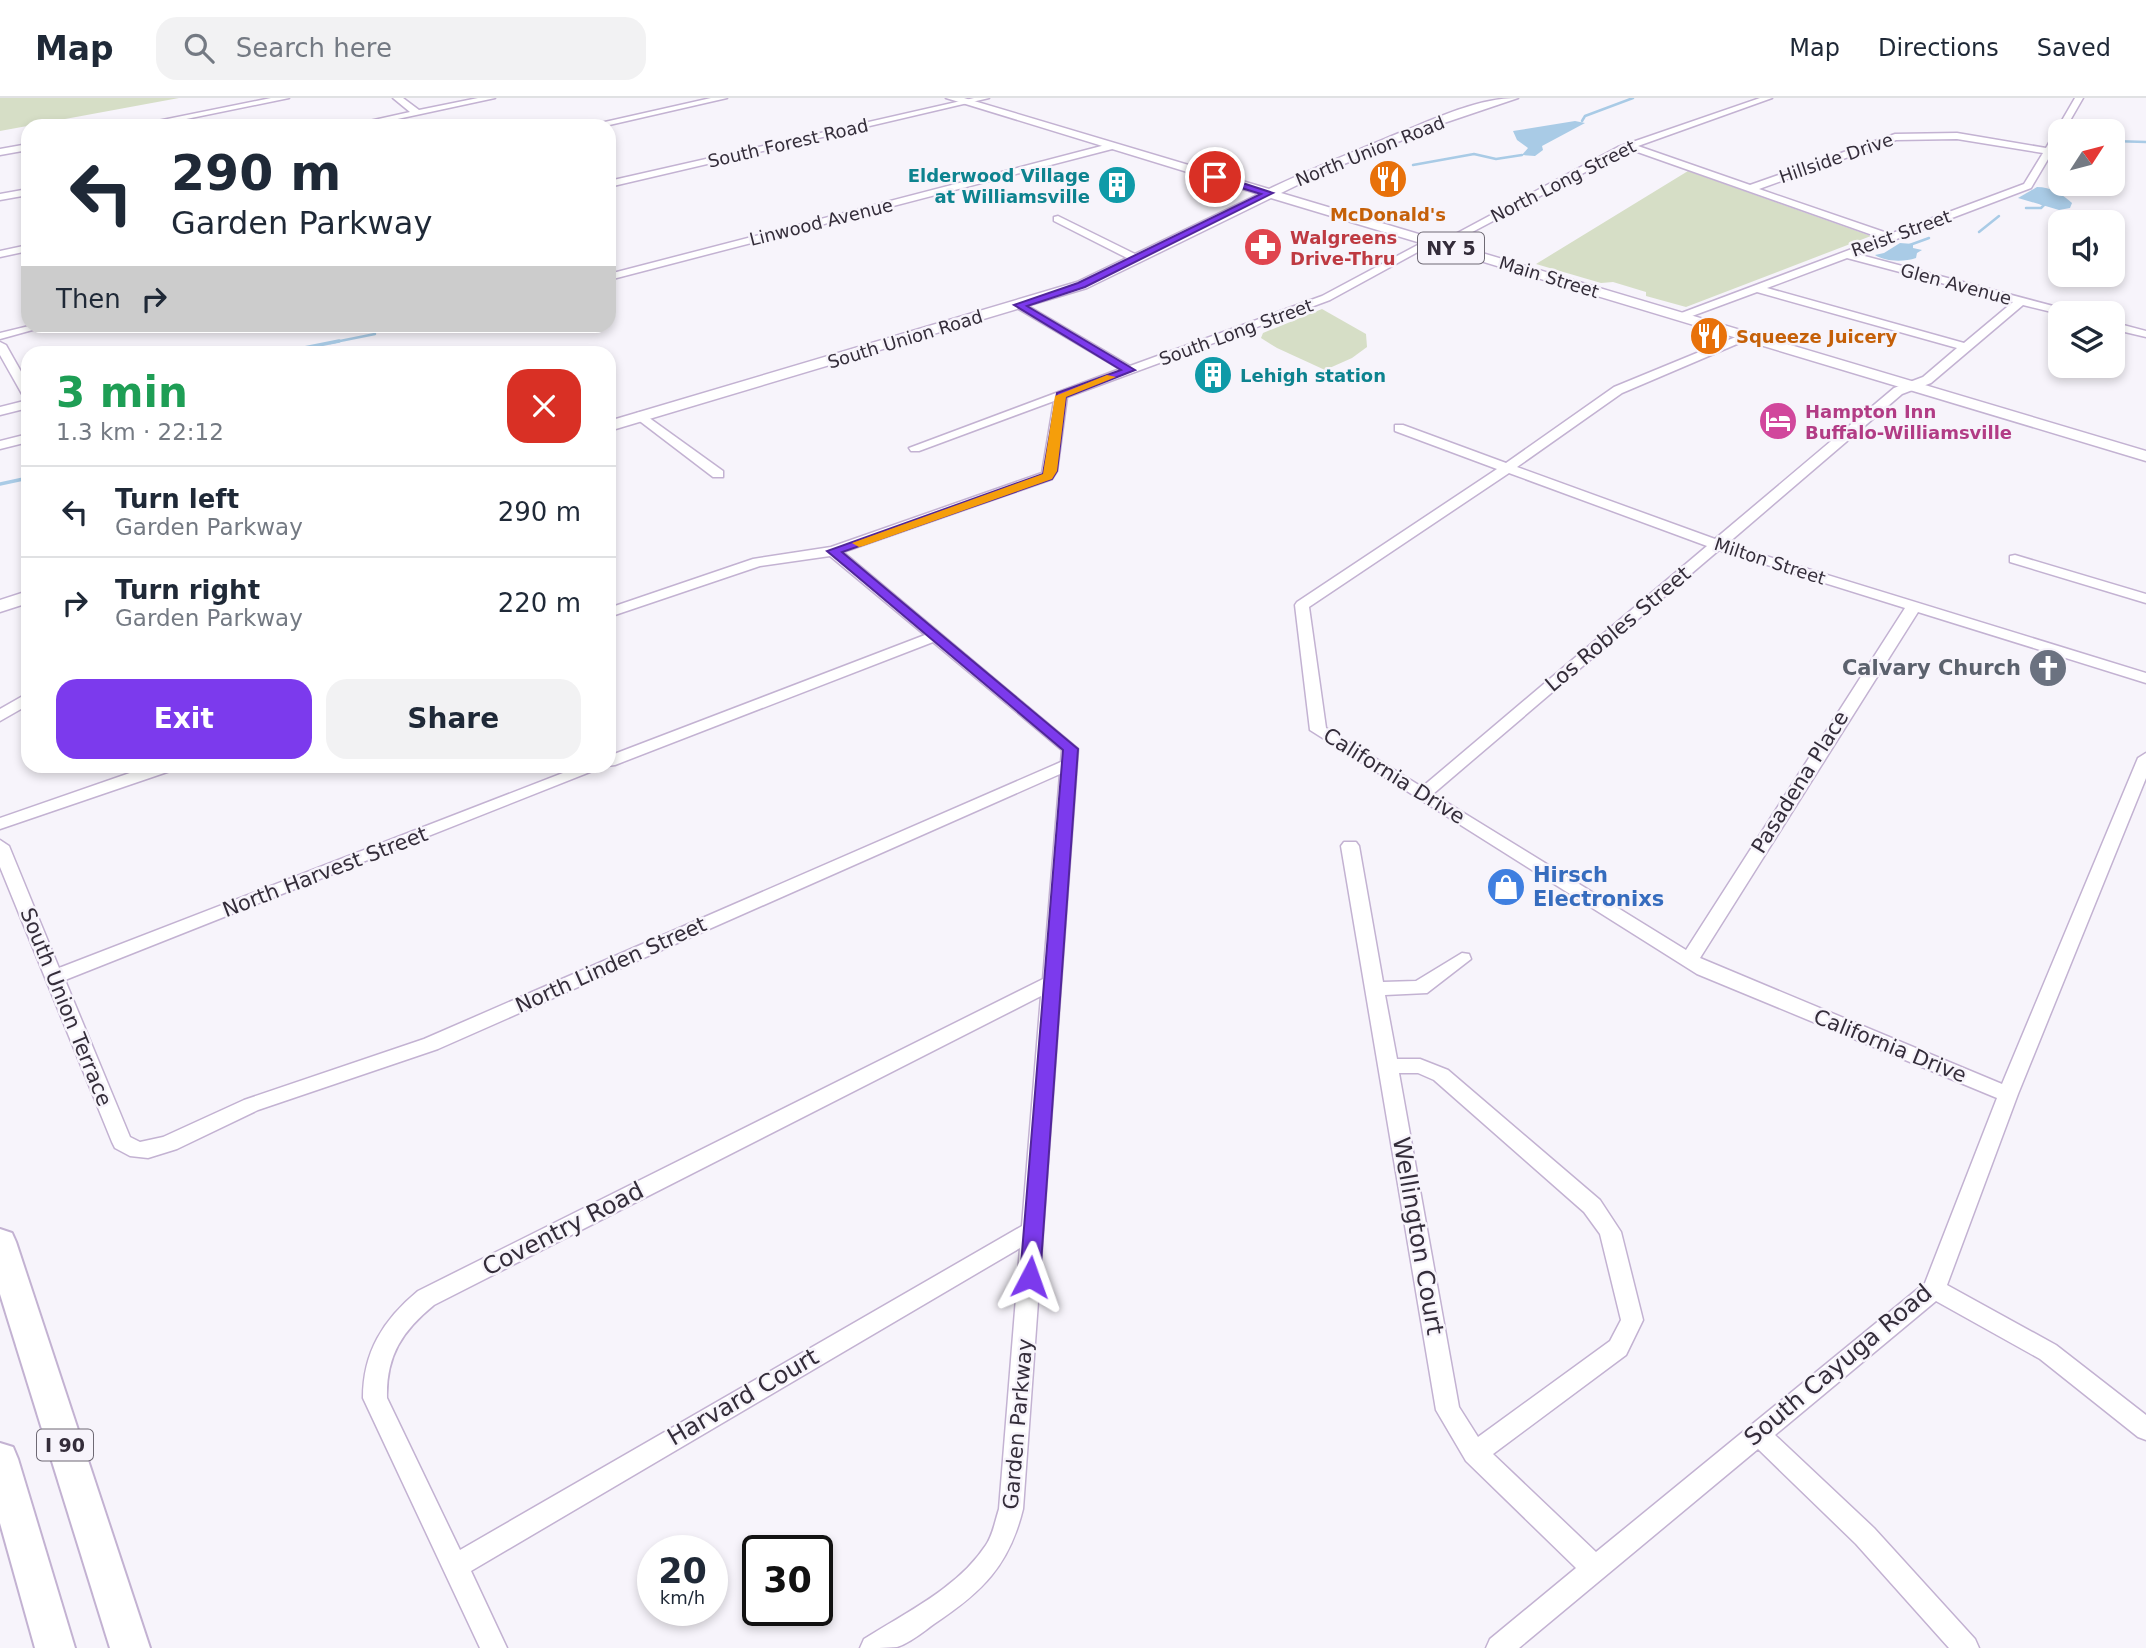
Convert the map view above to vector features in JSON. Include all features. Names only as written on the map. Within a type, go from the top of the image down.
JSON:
[{"type":"highway","name":"I 90","points":[[0,1242],[130,1648]]},
{"type":"highway","points":[[0,1459],[55,1648]]},
{"type":"main road","name":"Main Street","points":[[952,98],[2146,456]]},
{"type":"main road","name":"North Union Road","points":[[1269,193],[1440,121],[1512,98]]},
{"type":"main road","name":"South Union Road","points":[[616,424],[1082,285],[1269,193]]},
{"type":"main road","points":[[0,606],[21,599]]},
{"type":"street","points":[[175,119],[285,98]]},
{"type":"street","points":[[397,98],[417,113]]},
{"type":"street","points":[[387,119],[491,98]]},
{"type":"street","points":[[616,121],[723,98]]},
{"type":"street","name":"South Forest Road","points":[[616,182],[985,98]]},
{"type":"street","name":"North Long Street","points":[[1435,243],[1629,146],[1768,98]]},
{"type":"street","name":"Reist Street","points":[[2066,119],[2078,98]]},
{"type":"street","name":"Hillside Drive","points":[[1749,189],[1895,137],[1957,136],[2048,151]]},
{"type":"street","name":"Linwood Avenue","points":[[616,275],[1113,146]]},
{"type":"street","name":"Glen Avenue","points":[[1629,146],[1888,237]]},
{"type":"street","points":[[0,152],[21,148]]},
{"type":"street","name":"Reist Street","points":[[1680,317],[2028,186],[2048,151]]},
{"type":"street","points":[[0,197],[21,193]]},
{"type":"street","points":[[1058,219],[1135,258]]},
{"type":"street","name":"South Long Street","points":[[915,448],[1326,298],[1435,243]]},
{"type":"street","points":[[0,254],[21,250]]},
{"type":"street","name":"Glen Avenue","points":[[1844,254],[2048,308]]},
{"type":"street","points":[[1755,288],[1965,347]]},
{"type":"street","name":"Los Robles Street","points":[[1422,794],[1898,391],[1927,380],[2021,301]]},
{"type":"street","points":[[1019,305],[1129,370]]},
{"type":"street","points":[[0,326],[21,322]]},
{"type":"street","points":[[2125,328],[2145,332]]},
{"type":"street","points":[[0,336],[21,331]]},
{"type":"street","name":"California Drive","points":[[1747,336],[1618,390],[1508,468],[1303,605],[1318,730],[1704,969],[2008,1094]]},
{"type":"street","points":[[0,345],[21,382]]},
{"type":"street","points":[[616,612],[758,562],[833,551],[1047,476],[1051,471],[1061,396]]},
{"type":"street","points":[[0,411],[21,406]]},
{"type":"street","points":[[641,416],[718,474]]},
{"type":"street","name":"Milton Street","points":[[1399,428],[1717,545],[2146,678]]},
{"type":"street","points":[[0,445],[21,440]]},
{"type":"street","points":[[833,551],[1070,749],[1069,764]]},
{"type":"street","points":[[2015,559],[2146,599]]},
{"type":"street","name":"Pasadena Place","points":[[1689,960],[1914,606]]},
{"type":"street","points":[[616,759],[933,636]]},
{"type":"street","points":[[0,716],[21,702]]},
{"type":"street","name":"South Cayuga Road","points":[[1499,1648],[1934,1289],[2008,1094],[2146,758]]},
{"type":"street","name":"Garden Parkway","points":[[873,1648],[974,1578],[993,1556],[1004,1535],[1012,1509],[1069,764]]},
{"type":"street","name":"North Linden Street","points":[[148,1150],[170,1143],[251,1105],[431,1044],[1069,764]]},
{"type":"street","points":[[0,824],[147,773]]},
{"type":"street","name":"North Harvest Street","points":[[54,977],[579,773]]},
{"type":"street","name":"South Union Terrace","points":[[0,846],[122,1142],[137,1150],[148,1150]]},
{"type":"street","name":"Wellington Court","points":[[1350,846],[1448,1410],[1475,1453],[1596,1570]]},
{"type":"street","points":[[1376,989],[1420,988],[1462,959]]},
{"type":"street","name":"Coventry Road","points":[[494,1648],[375,1398],[373,1378],[377,1357],[391,1332],[412,1308],[426,1298],[1053,982]]},
{"type":"street","points":[[1388,1066],[1420,1066],[1441,1075],[1592,1206],[1610,1231],[1632,1320],[1618,1348],[1475,1453]]},
{"type":"street","name":"Harvard Court","points":[[454,1567],[1033,1230]]},
{"type":"street","points":[[1934,1289],[2048,1352],[2146,1429]]},
{"type":"street","points":[[1758,1434],[1865,1536],[1966,1648]]},
{"type":"green space","points":[[0,98],[179,98],[65,119],[21,119],[21,127],[0,131]]},
{"type":"green space","points":[[1688,171],[1871,236],[1686,307],[1646,296],[1646,292],[1613,282],[1601,283],[1536,264]]},
{"type":"green space","points":[[1322,309],[1366,334],[1367,347],[1352,358],[1325,370],[1261,338],[1263,333]]},
{"type":"water","points":[[1575,121],[1585,123],[1542,146],[1543,150],[1535,156],[1522,155],[1528,148],[1517,140],[1513,131]]},
{"type":"water","points":[[2037,187],[2048,188],[2048,196],[2063,196],[2072,203],[2070,208],[2059,210],[2018,198]]},
{"type":"water","points":[[1900,243],[1913,244],[1913,248],[1922,250],[1917,253],[1916,258],[1906,260],[1890,260],[1875,255],[1884,253]]},
{"type":"waterway","points":[[1582,121],[1585,116],[1633,98]]},
{"type":"waterway","points":[[2125,141],[2146,142]]},
{"type":"waterway","points":[[1413,165],[1474,154],[1496,159],[1522,155]]},
{"type":"waterway","points":[[2026,208],[2041,208],[2044,205],[2040,203]]},
{"type":"waterway","points":[[1979,232],[1999,216]]},
{"type":"waterway","points":[[1907,246],[1929,238]]},
{"type":"waterway","points":[[330,343],[375,334]]},
{"type":"waterway","points":[[314,346],[339,341]]},
{"type":"waterway","points":[[0,484],[21,480]]},
{"type":"slow traffic","points":[[859,543],[1041,480],[1051,471],[1061,396],[1111,377]]},
{"type":"place","name":"McDonald's","points":[[1388,179]]},
{"type":"place","name":"Elderwood Village at Williamsville","points":[[1117,185]]},
{"type":"place","name":"Walgreens Drive-Thru","points":[[1263,247]]},
{"type":"place","name":"Squeeze Juicery","points":[[1709,336]]},
{"type":"place","name":"Lehigh station","points":[[1213,375]]},
{"type":"place","name":"Hampton Inn Buffalo-Williamsville","points":[[1778,421]]},
{"type":"place","name":"Calvary Church","points":[[2048,668]]},
{"type":"place","name":"Hirsch Electronixs","points":[[1506,887]]},
{"type":"route","points":[[1030,1277],[1070,749],[833,551],[1047,476],[1051,471],[1061,396],[1129,370],[1019,305],[1082,285],[1269,193],[1215,177]]}]
